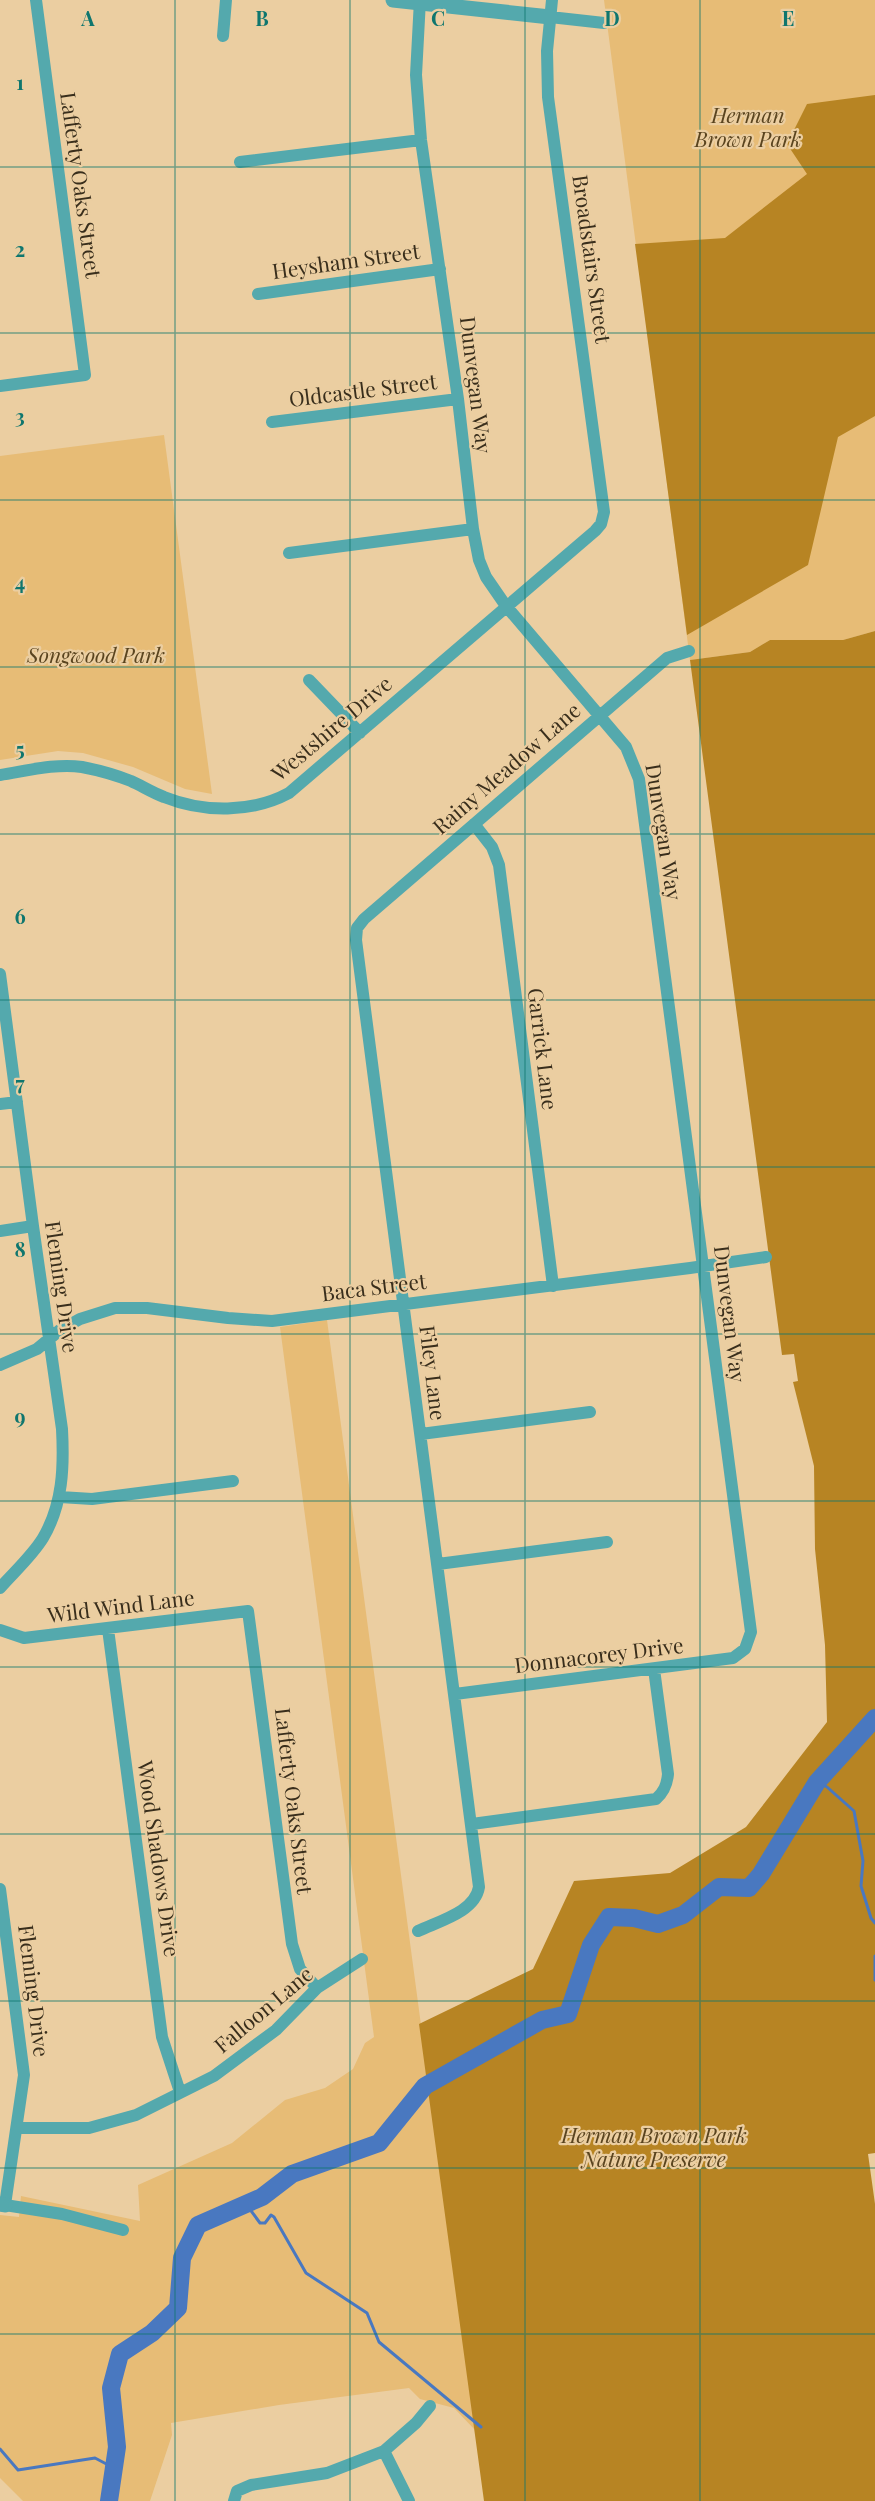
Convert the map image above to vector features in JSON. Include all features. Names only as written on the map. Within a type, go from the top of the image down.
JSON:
[{"type":"street","name":"Lafferty Oaks Street","points":[[0,386],[85,375],[36,0]]},
{"type":"street","points":[[223,36],[226,0]]},
{"type":"street","points":[[393,0],[420,1],[604,23]]},
{"type":"street","name":"Broadstairs Street","points":[[552,0],[547,51],[548,97],[603,500],[604,512],[601,524]]},
{"type":"street","name":"Dunvegan Way","points":[[420,1],[416,75],[421,140],[479,560],[486,577],[506,606],[626,747],[639,779],[751,1632],[745,1649]]},
{"type":"street","points":[[240,162],[421,140]]},
{"type":"street","name":"Heysham Street","points":[[258,294],[440,270]]},
{"type":"street","name":"Oldcastle Street","points":[[272,422],[458,399]]},
{"type":"street","name":"Westshire Drive","points":[[0,775],[54,767],[80,767],[130,781],[165,798],[187,804],[212,808],[258,806],[289,793],[601,524]]},
{"type":"street","points":[[289,553],[473,529]]},
{"type":"street","name":"Rainy Meadow Lane","points":[[357,927],[667,658],[689,651]]},
{"type":"street","points":[[309,680],[360,733]]},
{"type":"street","name":"Garrick Lane","points":[[474,824],[492,847],[499,865],[553,1286]]},
{"type":"street","name":"Filey Lane","points":[[357,927],[356,940],[479,1887],[478,1895],[469,1906],[418,1930]]},
{"type":"street","name":"Fleming Drive","points":[[0,974],[62,1429],[64,1463],[60,1497],[43,1538],[0,1588]]},
{"type":"street","points":[[0,1104],[17,1102]]},
{"type":"street","points":[[0,1231],[33,1226]]},
{"type":"street","name":"Baca Street","points":[[0,1365],[37,1349],[60,1330],[80,1319],[115,1308],[140,1307],[272,1321],[703,1267],[766,1257]]},
{"type":"street","points":[[421,1434],[590,1412]]},
{"type":"street","points":[[60,1497],[92,1499],[233,1481]]},
{"type":"street","points":[[438,1564],[607,1542]]},
{"type":"street","name":"Lafferty Oaks Street","points":[[248,1611],[292,1944],[300,1969],[317,1989]]},
{"type":"street","name":"Wild Wind Lane","points":[[0,1630],[24,1638],[248,1611]]},
{"type":"street","name":"Wood Shadows Drive","points":[[108,1629],[162,2037],[180,2092]]},
{"type":"street","name":"Donnacorey Drive","points":[[455,1694],[734,1658],[745,1649]]},
{"type":"street","points":[[472,1824],[656,1799],[667,1785],[668,1774],[654,1669]]},
{"type":"street","name":"Fleming Drive","points":[[0,1889],[24,2075],[2,2205]]},
{"type":"street","name":"Falloon Lane","points":[[16,2128],[89,2128],[136,2115],[214,2076],[276,2030],[317,1989],[362,1959]]},
{"type":"street","points":[[2,2205],[62,2214],[123,2230]]},
{"type":"street","points":[[234,2501],[237,2491],[251,2485],[327,2473],[384,2451],[430,2406]]},
{"type":"street","points":[[384,2451],[409,2501]]},
{"type":"green space","name":"Herman Brown Park","points":[[604,0],[875,0],[875,631],[843,640],[770,640],[750,652],[690,660]]},
{"type":"green space","points":[[875,95],[875,416],[838,437],[808,565],[687,635],[635,244],[725,238],[807,174],[787,144],[807,104]]},
{"type":"green space","name":"Songwood Park","points":[[164,435],[212,794],[185,789],[133,767],[83,753],[58,751],[0,760],[0,456]]},
{"type":"green space","name":"Herman Brown Park Nature Preserve","points":[[875,631],[875,2153],[868,2154],[875,2204],[875,2501],[484,2501],[419,2024],[533,1969],[574,1881],[670,1873],[746,1827],[827,1722],[825,1645],[815,1549],[814,1466],[793,1382],[798,1381],[794,1354],[782,1355],[690,660],[750,652],[770,640],[843,640]]},
{"type":"green space","points":[[327,1320],[475,2430],[454,2408],[420,2399],[409,2388],[279,2405],[171,2423],[172,2435],[150,2501],[23,2501],[0,2478],[0,2215],[19,2217],[21,2196],[140,2221],[138,2185],[232,2143],[285,2100],[325,2088],[353,2069],[365,2043],[374,2037],[280,1327]]},
{"type":"waterway","points":[[109,2501],[117,2447],[111,2388],[120,2354],[152,2333],[178,2308],[182,2258],[198,2225],[262,2197],[292,2174],[379,2143],[425,2086],[542,2020],[568,2014],[591,1945],[609,1917],[634,1918],[658,1924],[683,1915],[719,1887],[749,1888],[761,1874],[817,1782],[875,1718]]},
{"type":"waterway","points":[[817,1782],[827,1787],[854,1811],[863,1861],[861,1886],[871,1918],[875,1923]]},
{"type":"waterway","points":[[875,1956],[875,1980]]},
{"type":"waterway","points":[[246,2204],[260,2223],[265,2223],[271,2215],[274,2217],[306,2273],[367,2313],[379,2342],[481,2427]]},
{"type":"waterway","points":[[0,2449],[18,2470],[95,2458],[114,2468]]}]
